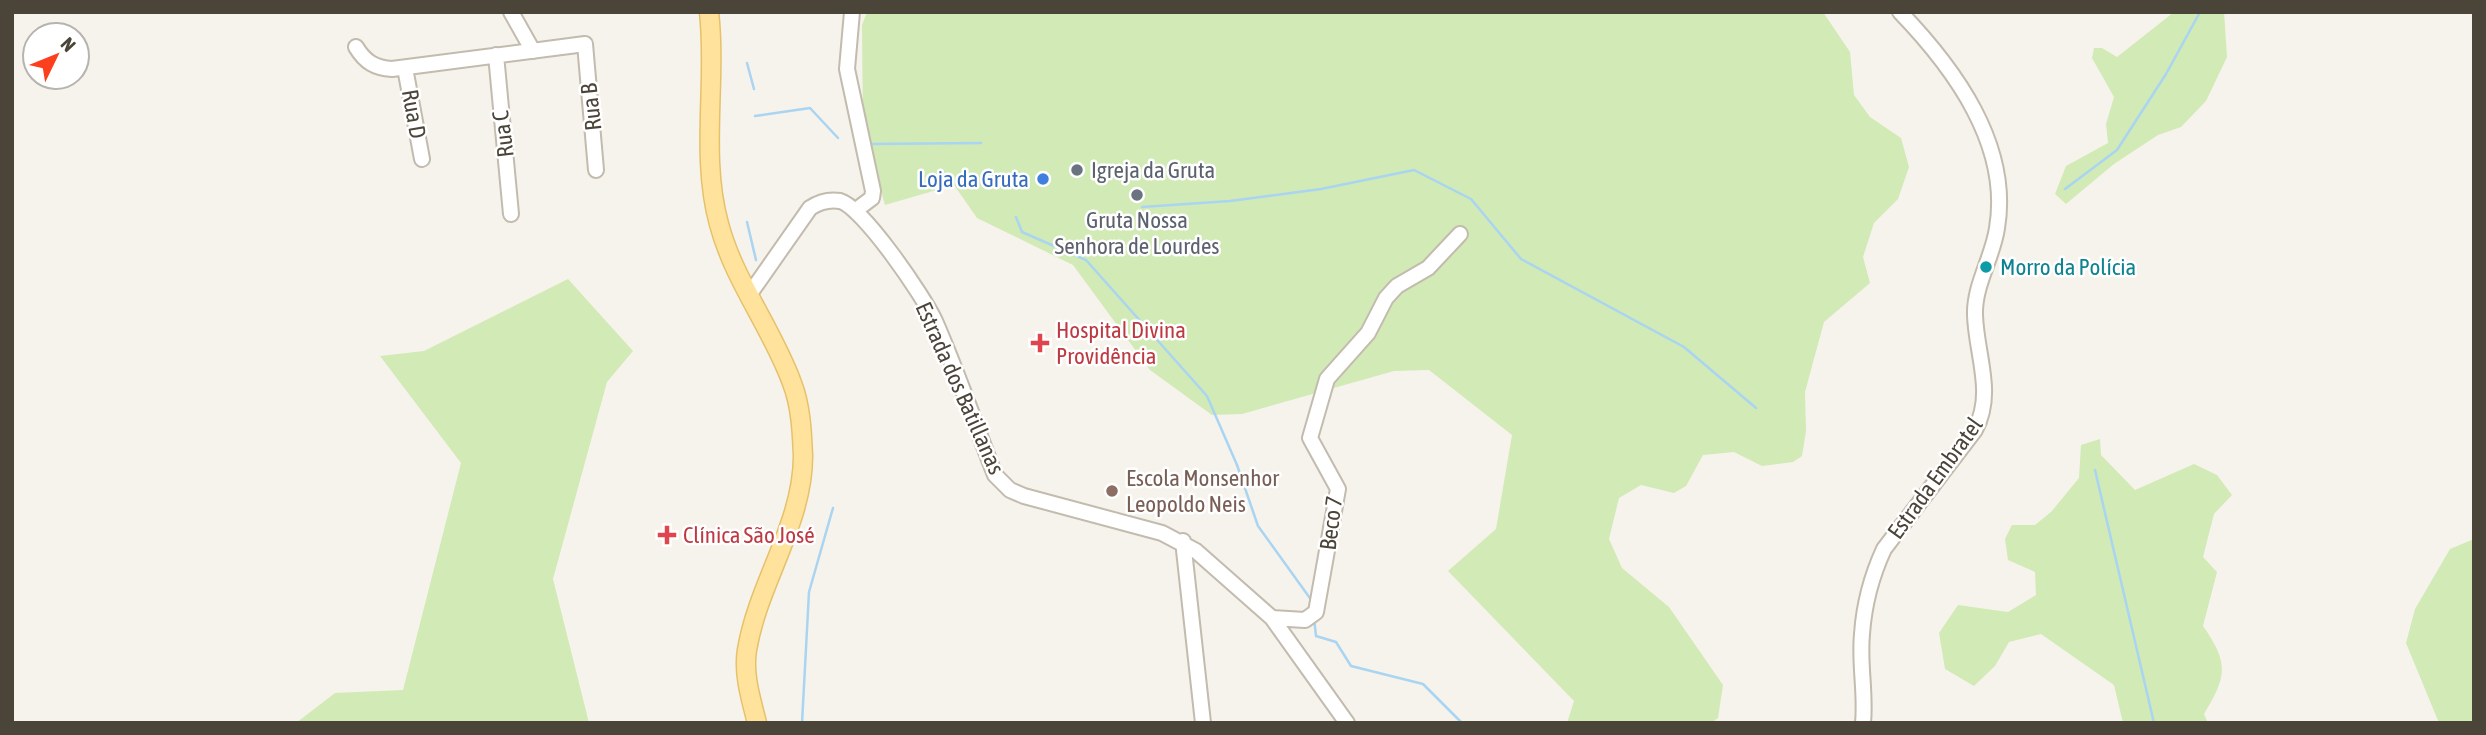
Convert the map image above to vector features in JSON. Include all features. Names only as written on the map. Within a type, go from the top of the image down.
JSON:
[{"type":"main road","points":[[709,12],[712,168],[718,220],[727,253],[793,384],[800,417],[803,458],[799,493],[768,579],[747,652],[748,689],[757,723]]},
{"type":"street","points":[[356,47],[363,59],[379,68],[405,68],[533,51],[511,12]]},
{"type":"street","points":[[750,295],[810,208],[822,201],[841,201],[856,210],[872,198],[873,191],[847,69],[852,12]]},
{"type":"street","name":"Estrada Embratel","points":[[1863,723],[1865,701],[1862,634],[1874,571],[1884,549],[1975,430],[1983,409],[1985,397],[1974,313],[1979,289],[1991,260],[2000,195],[1984,129],[1963,89],[1938,52],[1900,12]]},
{"type":"street","name":"Rua B","points":[[533,51],[584,44],[596,170]]},
{"type":"street","name":"Rua C","points":[[496,55],[511,214]]},
{"type":"street","name":"Rua D","points":[[405,68],[422,159]]},
{"type":"street","name":"Estrada dos Batillanas","points":[[856,210],[898,263],[934,318],[995,475],[1010,490],[1183,541],[1272,618],[1347,723]]},
{"type":"street","name":"Beco 7","points":[[1272,618],[1305,620],[1316,612],[1338,489],[1310,438],[1327,379],[1368,333],[1386,298],[1397,286],[1428,268],[1460,234]]},
{"type":"street","points":[[1183,541],[1203,723]]},
{"type":"green space","points":[[867,12],[1823,12],[1850,52],[1854,95],[1870,117],[1901,138],[1909,167],[1898,199],[1874,223],[1863,257],[1870,283],[1824,322],[1805,392],[1806,431],[1802,456],[1793,462],[1762,466],[1734,452],[1703,455],[1686,486],[1674,493],[1641,485],[1619,498],[1609,539],[1622,568],[1669,607],[1723,685],[1718,718],[1711,723],[1567,723],[1574,701],[1448,571],[1496,529],[1512,435],[1429,370],[1394,371],[1242,414],[1212,415],[1150,370],[1073,265],[977,218],[954,185],[885,205],[863,129],[862,25]]},
{"type":"green space","points":[[2174,12],[2224,12],[2227,57],[2206,101],[2181,127],[2158,135],[2114,164],[2066,204],[2055,194],[2066,166],[2108,143],[2106,124],[2114,97],[2092,58],[2094,48],[2102,48],[2117,57]]},
{"type":"green space","points":[[568,279],[633,351],[607,382],[553,579],[589,723],[296,723],[335,693],[403,690],[461,463],[380,356],[424,351]]},
{"type":"green space","points":[[2100,439],[2101,455],[2135,490],[2194,464],[2217,475],[2232,495],[2214,514],[2203,557],[2217,572],[2203,626],[2217,650],[2222,670],[2217,689],[2204,714],[2208,723],[2123,723],[2114,685],[2041,634],[2009,642],[1995,666],[1974,686],[1945,669],[1939,633],[1958,605],[2008,612],[2036,595],[2035,572],[2008,560],[2005,539],[2012,525],[2035,525],[2051,512],[2079,478],[2081,445]]},
{"type":"green space","points":[[2474,539],[2474,723],[2439,723],[2406,643],[2415,609],[2450,549]]},
{"type":"waterway","points":[[2065,189],[2117,150],[2166,74],[2200,12]]},
{"type":"waterway","points":[[747,63],[754,89]]},
{"type":"waterway","points":[[755,116],[810,108],[838,138]]},
{"type":"waterway","points":[[869,144],[981,143]]},
{"type":"waterway","points":[[1142,207],[1230,201],[1321,189],[1414,170],[1471,199],[1521,259],[1684,347],[1756,408]]},
{"type":"waterway","points":[[1016,217],[1022,232],[1086,260],[1207,396],[1237,465],[1258,526],[1312,601]]},
{"type":"waterway","points":[[747,222],[756,260]]},
{"type":"waterway","points":[[2095,470],[2154,723]]},
{"type":"waterway","points":[[802,723],[809,592],[833,508]]},
{"type":"waterway","points":[[1314,618],[1316,636],[1336,642],[1351,666],[1423,684],[1462,723]]},
{"type":"place","name":"Igreja da Gruta","points":[[1077,170]]},
{"type":"place","name":"Loja da Gruta","points":[[1043,179]]},
{"type":"place","name":"Gruta Nossa Senhora de Lourdes","points":[[1137,195]]},
{"type":"place","name":"Morro da Polícia","points":[[1986,267]]},
{"type":"place","name":"Hospital Divina Providência","points":[[1040,343]]},
{"type":"place","name":"Escola Monsenhor Leopoldo Neis","points":[[1112,491]]},
{"type":"place","name":"Clínica São José","points":[[667,535]]}]
